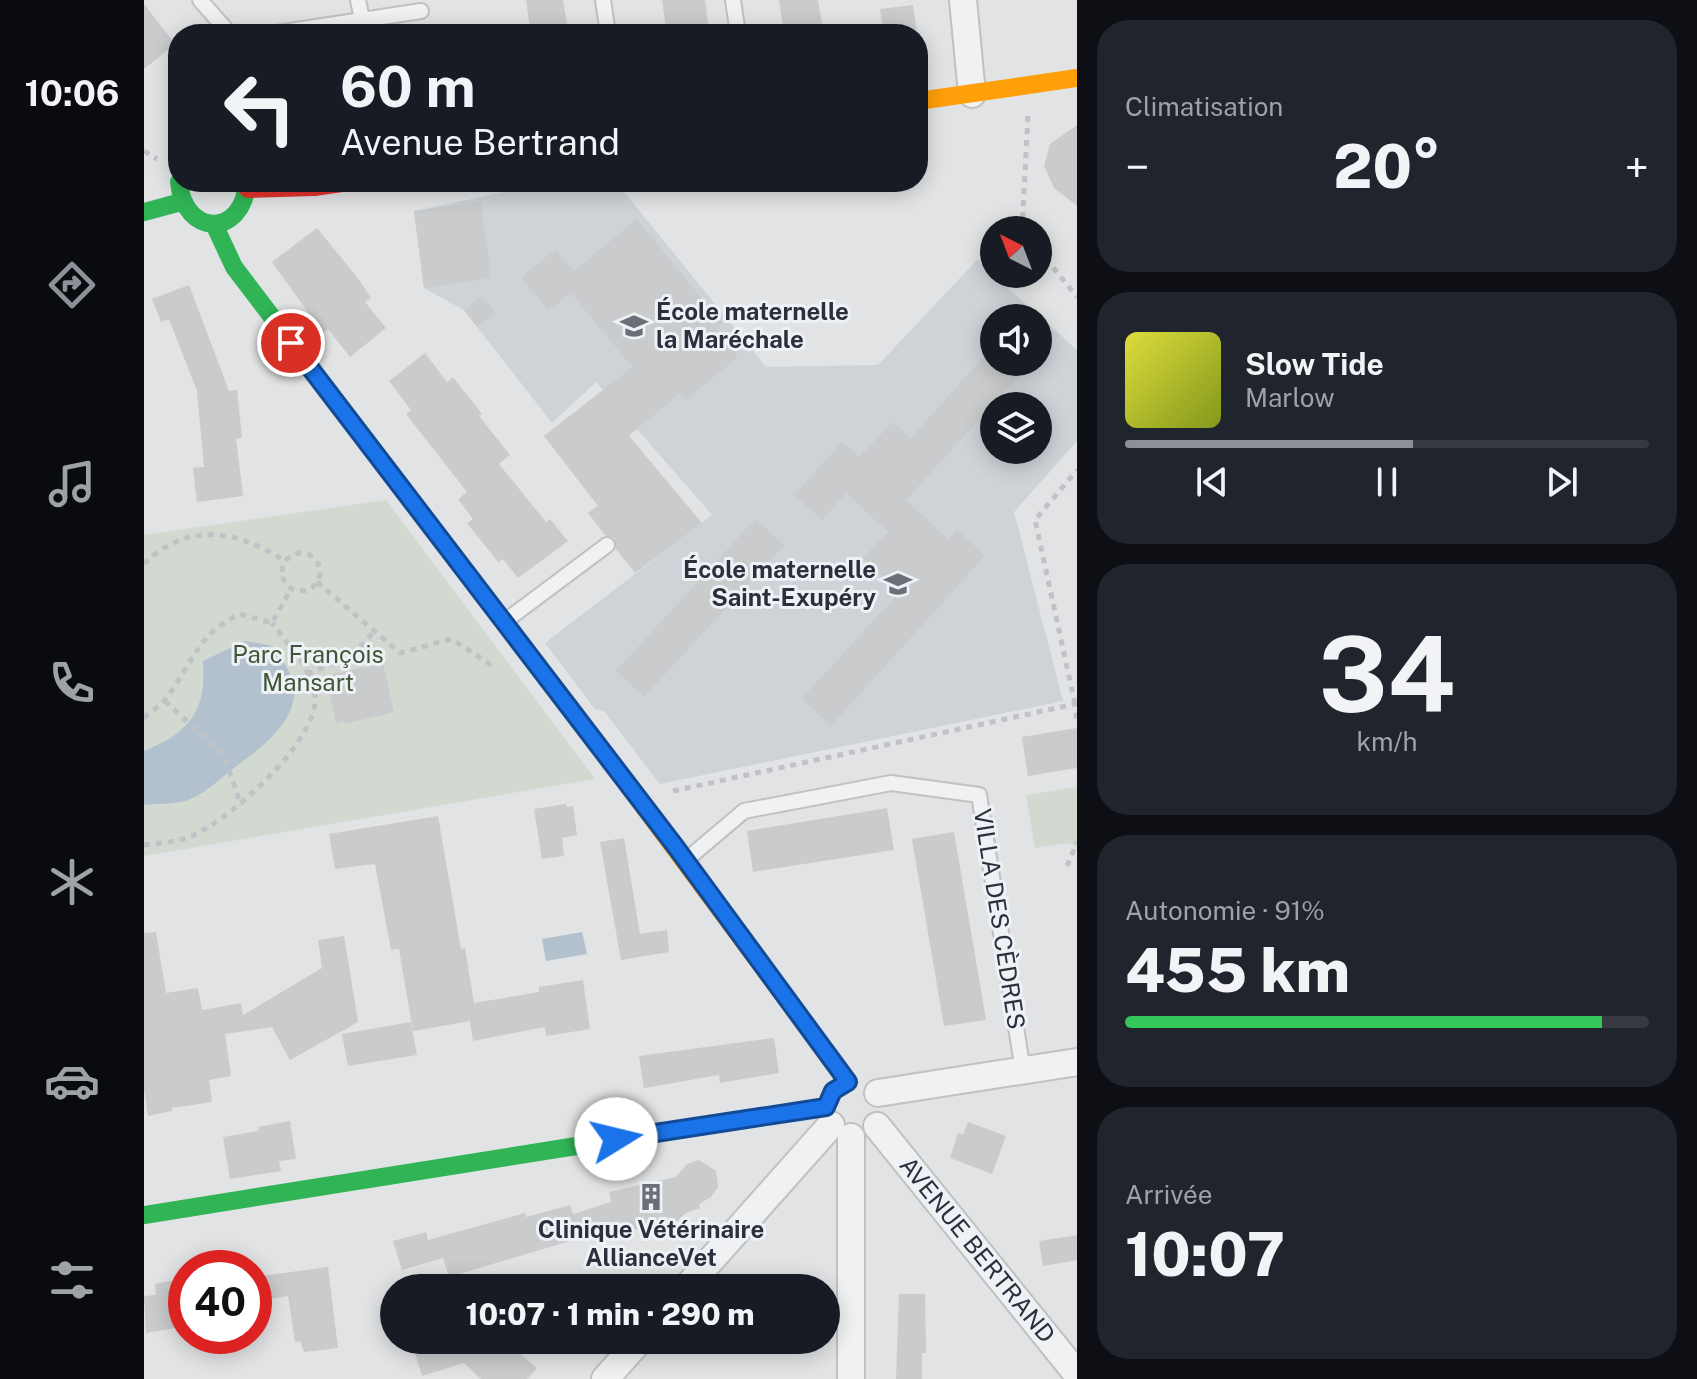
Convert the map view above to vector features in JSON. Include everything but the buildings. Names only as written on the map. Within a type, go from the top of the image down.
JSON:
[{"type":"street","points":[[963,0],[972,94]]},
{"type":"street","points":[[928,100],[1077,78]]},
{"type":"street","points":[[180,192],[181,202],[194,218],[214,224],[234,217],[246,200],[247,192]]},
{"type":"street","points":[[144,212],[181,202]]},
{"type":"street","points":[[214,224],[234,267],[686,861],[848,1082]]},
{"type":"street","points":[[851,1379],[833,1091],[848,1082],[864,1083],[878,1093],[1077,1062]]},
{"type":"street","points":[[144,1215],[836,1123],[865,1135],[877,1126],[882,1116],[878,1093]]},
{"type":"street","points":[[699,1274],[836,1123]]},
{"type":"street","name":"AVENUE BERTRAND","points":[[877,1126],[1077,1374]]},
{"type":"street","points":[[605,1379],[627,1354]]},
{"type":"lane","points":[[200,0],[221,24]]},
{"type":"lane","points":[[358,0],[362,19]]},
{"type":"lane","points":[[603,0],[607,24]]},
{"type":"lane","points":[[733,0],[737,24]]},
{"type":"lane","points":[[331,24],[421,11]]},
{"type":"lane","points":[[504,623],[607,545]]},
{"type":"lane","name":"VILLA DES CÈDRES","points":[[686,861],[744,811],[891,783],[979,795],[1023,1071]]},
{"type":"path","points":[[1023,216],[1030,85]]},
{"type":"path","points":[[1052,266],[1077,297]]},
{"type":"path","points":[[1077,470],[1035,520],[1077,724]]},
{"type":"path","points":[[144,564],[163,549],[184,540],[220,533],[258,544],[285,561]]},
{"type":"path","points":[[296,554],[309,555],[320,570],[317,582],[309,590],[291,589],[283,580],[285,561],[296,554]]},
{"type":"path","points":[[317,582],[400,653],[451,639],[490,664],[519,643]]},
{"type":"path","points":[[272,623],[291,589]]},
{"type":"path","points":[[144,718],[165,701],[199,644],[221,623],[240,614],[272,623],[307,674],[315,700],[307,727],[279,765],[241,805],[191,836],[144,845]]},
{"type":"path","points":[[307,674],[345,660],[362,648],[374,631]]},
{"type":"path","points":[[165,701],[224,756],[241,805]]},
{"type":"path","points":[[638,798],[1075,704]]},
{"type":"path","points":[[1067,866],[1077,842]]},
{"type":"shaded area","points":[[505,192],[624,192],[766,367],[878,365],[977,260],[980,263],[980,288],[1008,288],[1026,304],[980,304],[980,376],[1052,376],[1052,328],[1077,350],[1077,441],[1014,512],[1063,701],[660,784],[604,711],[595,709],[545,643],[712,515],[596,382],[552,423],[464,310],[424,288],[414,211]]},
{"type":"green space","name":"Parc François Mansart","points":[[386,500],[595,779],[144,856],[144,535]]},
{"type":"green space","points":[[1077,787],[1077,847],[1068,843],[1035,848],[1026,795]]},
{"type":"water","points":[[245,641],[269,645],[285,664],[293,682],[294,698],[289,714],[266,742],[200,794],[177,803],[144,805],[144,751],[173,736],[192,718],[202,693],[203,661]]},
{"type":"water","points":[[582,932],[587,954],[546,961],[542,939]]},
{"type":"traffic: fast","points":[[181,192],[191,213],[202,221],[214,224],[236,213],[245,192]]},
{"type":"traffic: fast","points":[[144,212],[181,202]]},
{"type":"traffic: fast","points":[[214,224],[234,267],[603,752]]},
{"type":"traffic: fast","points":[[144,1215],[608,1141]]},
{"type":"traffic: slow","points":[[928,100],[1077,78]]},
{"type":"traffic: slow","points":[[603,752],[848,1082]]},
{"type":"traffic: slow","points":[[608,1141],[826,1107]]},
{"type":"place","name":"École maternelle la Maréchale","points":[[634,326]]},
{"type":"place","name":"École maternelle Saint-Exupéry","points":[[898,584]]},
{"type":"place","name":"Clinique Vétérinaire AllianceVet","points":[[651,1197]]},
{"type":"route","points":[[291,343],[675,846],[848,1082],[833,1091],[826,1107],[616,1139]]}]
